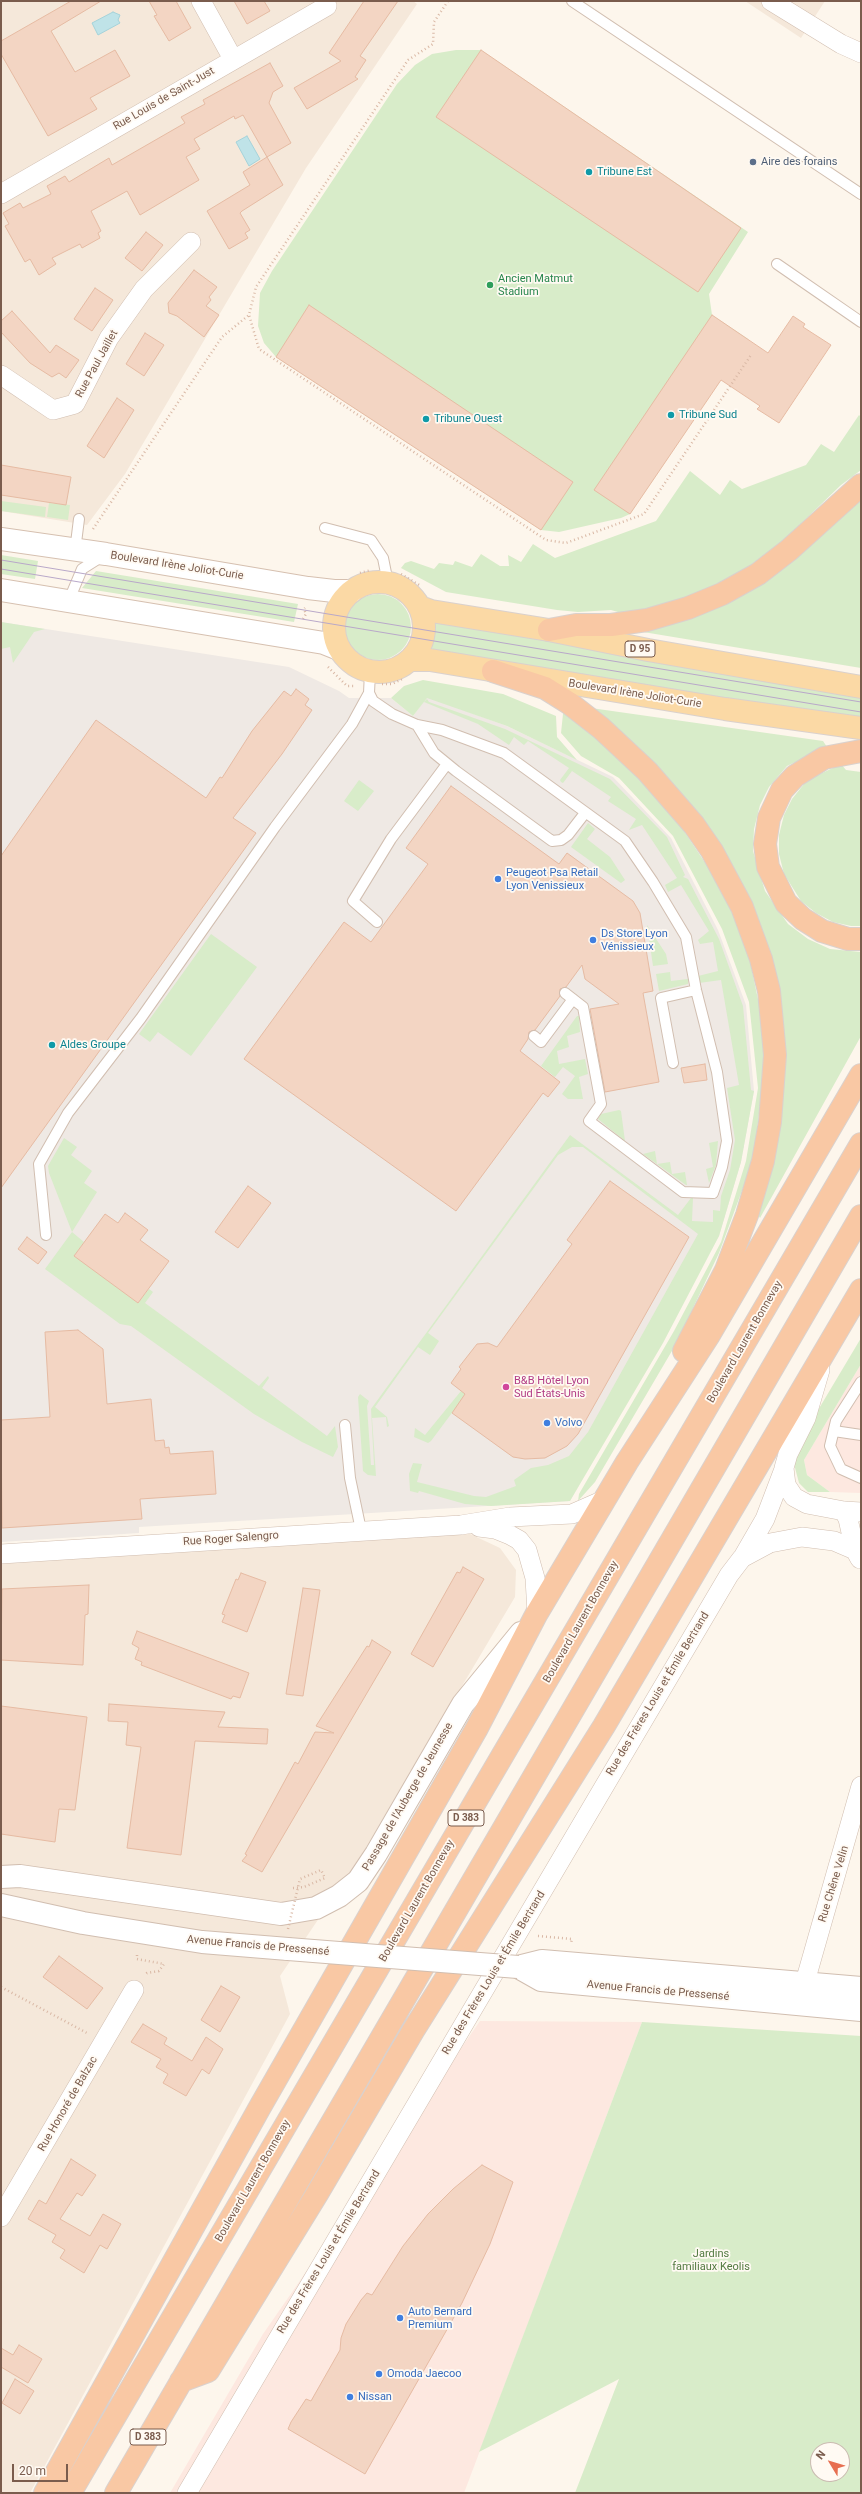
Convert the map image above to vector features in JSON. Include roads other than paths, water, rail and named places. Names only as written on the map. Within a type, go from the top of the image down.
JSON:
[{"type":"highway","points":[[549,630],[576,625],[611,626],[647,620],[688,608],[722,594],[758,574],[789,550],[861,485]]},
{"type":"highway","points":[[493,671],[545,688],[574,706],[623,747],[671,796],[712,851],[742,906],[761,960],[769,991],[775,1055],[771,1115],[763,1161],[747,1215],[726,1270],[639,1442]]},
{"type":"highway","points":[[861,751],[824,758],[795,776],[782,790],[769,818],[765,844],[768,867],[786,903],[802,920],[822,931],[840,937],[861,939]]},
{"type":"highway","points":[[44,2493],[256,2114],[476,1728],[537,1613],[639,1442],[709,1335],[861,1075]]},
{"type":"highway","name":"Boulevard Laurent Bonnevay","points":[[70,2493],[861,1144]]},
{"type":"highway","name":"D 383","points":[[116,2493],[861,1216]]},
{"type":"highway","points":[[181,2381],[208,2371],[417,2024],[604,1726],[861,1290]]},
{"type":"highway","points":[[846,1314],[861,1298]]},
{"type":"main road","points":[[369,583],[388,583],[401,588],[412,596],[420,607],[424,618],[423,639],[410,660],[370,682],[358,667],[347,659],[339,649],[334,632],[336,614],[340,605],[352,591],[369,583]]},
{"type":"main road","name":"D 95","points":[[420,607],[431,611],[549,630],[648,650],[861,687]]},
{"type":"main road","name":"Boulevard Irène Joliot-Curie","points":[[410,660],[430,660],[726,709],[861,728]]},
{"type":"street","points":[[200,1],[233,59]]},
{"type":"street","points":[[771,1],[841,44],[861,53]]},
{"type":"street","name":"Rue Louis de Saint-Just","points":[[1,194],[327,6]]},
{"type":"street","name":"Rue Paul Jaillet","points":[[1,375],[53,410],[75,404],[109,338],[144,289],[191,242]]},
{"type":"street","name":"Boulevard Irène Joliot-Curie","points":[[1,539],[106,554],[308,588],[334,591],[352,591]]},
{"type":"street","points":[[1,590],[324,643],[339,649]]},
{"type":"street","points":[[742,1558],[766,1519],[793,1440],[806,1418],[825,1351]]},
{"type":"street","points":[[784,1468],[786,1485],[794,1497],[807,1504],[853,1511],[848,1519],[858,1555]]},
{"type":"street","name":"Rue Roger Salengro","points":[[1,1554],[361,1530],[461,1525],[510,1517],[572,1514],[604,1500]]},
{"type":"street","name":"Rue Roger Salengro","points":[[461,1525],[495,1529],[519,1540],[527,1550],[531,1560],[537,1613]]},
{"type":"street","name":"Rue des Frères Louis et Émile Bertrand","points":[[187,2493],[725,1582],[742,1558],[770,1543],[802,1537],[834,1542],[858,1555]]},
{"type":"street","name":"Passage de l'Auberge de Jeunesse","points":[[1,1877],[20,1876],[281,1914],[316,1908],[339,1896],[358,1881],[462,1704],[537,1613]]},
{"type":"street","name":"Rue Chêne Velin","points":[[805,1982],[861,1786]]},
{"type":"street","name":"Avenue Francis de Pressensé","points":[[1,1905],[83,1923],[194,1941],[288,1939],[518,1967],[542,1961],[805,1982],[861,1988]]},
{"type":"street","name":"Avenue Francis de Pressensé","points":[[518,1967],[541,1980],[861,2010]]},
{"type":"street","points":[[802,2004],[805,1982]]},
{"type":"street","name":"Rue Honoré de Balzac","points":[[1,2217],[134,1990]]},
{"type":"lane","points":[[572,1],[861,194]]},
{"type":"lane","points":[[777,264],[861,322]]},
{"type":"lane","points":[[75,550],[79,520]]},
{"type":"lane","points":[[325,528],[371,540],[383,558],[388,583]]},
{"type":"lane","points":[[69,600],[82,570],[106,554]]},
{"type":"lane","points":[[370,682],[373,701],[392,714],[417,725],[442,730],[504,753],[625,841],[653,882],[686,937],[696,990],[717,1072],[726,1141],[722,1167],[713,1193],[683,1192],[589,1121],[601,1104],[583,1007],[569,996],[541,1042],[534,1036]]},
{"type":"lane","points":[[46,1235],[39,1164],[68,1113],[141,1018],[275,827],[352,724],[370,682]]},
{"type":"lane","points":[[417,725],[434,753],[552,841],[561,840],[568,835],[585,813]]},
{"type":"lane","points":[[377,922],[353,901],[392,840],[447,764]]},
{"type":"lane","points":[[673,1063],[661,998],[696,990]]},
{"type":"lane","points":[[861,1382],[836,1421],[830,1446],[841,1469],[861,1478]]},
{"type":"lane","points":[[345,1425],[350,1478],[361,1530]]},
{"type":"lane","points":[[834,1431],[861,1435]]},
{"type":"water","points":[[113,12],[120,15],[118,20],[120,23],[98,35],[92,23]]},
{"type":"water","points":[[247,136],[260,159],[249,166],[236,142]]},
{"type":"tram line","points":[[1,560],[861,702]]},
{"type":"tram line","points":[[1,569],[861,712]]},
{"type":"place","name":"Aire des forains","points":[[753,162]]},
{"type":"place","name":"Tribune Est","points":[[589,172]]},
{"type":"place","name":"Ancien Matmut Stadium","points":[[490,285]]},
{"type":"place","name":"Tribune Sud","points":[[671,415]]},
{"type":"place","name":"Tribune Ouest","points":[[426,419]]},
{"type":"place","name":"Peugeot Psa Retail Lyon Venissieux","points":[[498,879]]},
{"type":"place","name":"Ds Store Lyon Vénissieux","points":[[593,940]]},
{"type":"place","name":"Aldes Groupe","points":[[52,1045]]},
{"type":"place","name":"B&B Hôtel Lyon Sud États-Unis","points":[[506,1387]]},
{"type":"place","name":"Volvo","points":[[547,1423]]},
{"type":"place","name":"Auto Bernard Premium","points":[[400,2318]]},
{"type":"place","name":"Omoda Jaecoo","points":[[379,2374]]},
{"type":"place","name":"Nissan","points":[[350,2397]]},
{"type":"park label","name":"Jardins familiaux Keolis","points":[[711,2260]]}]
